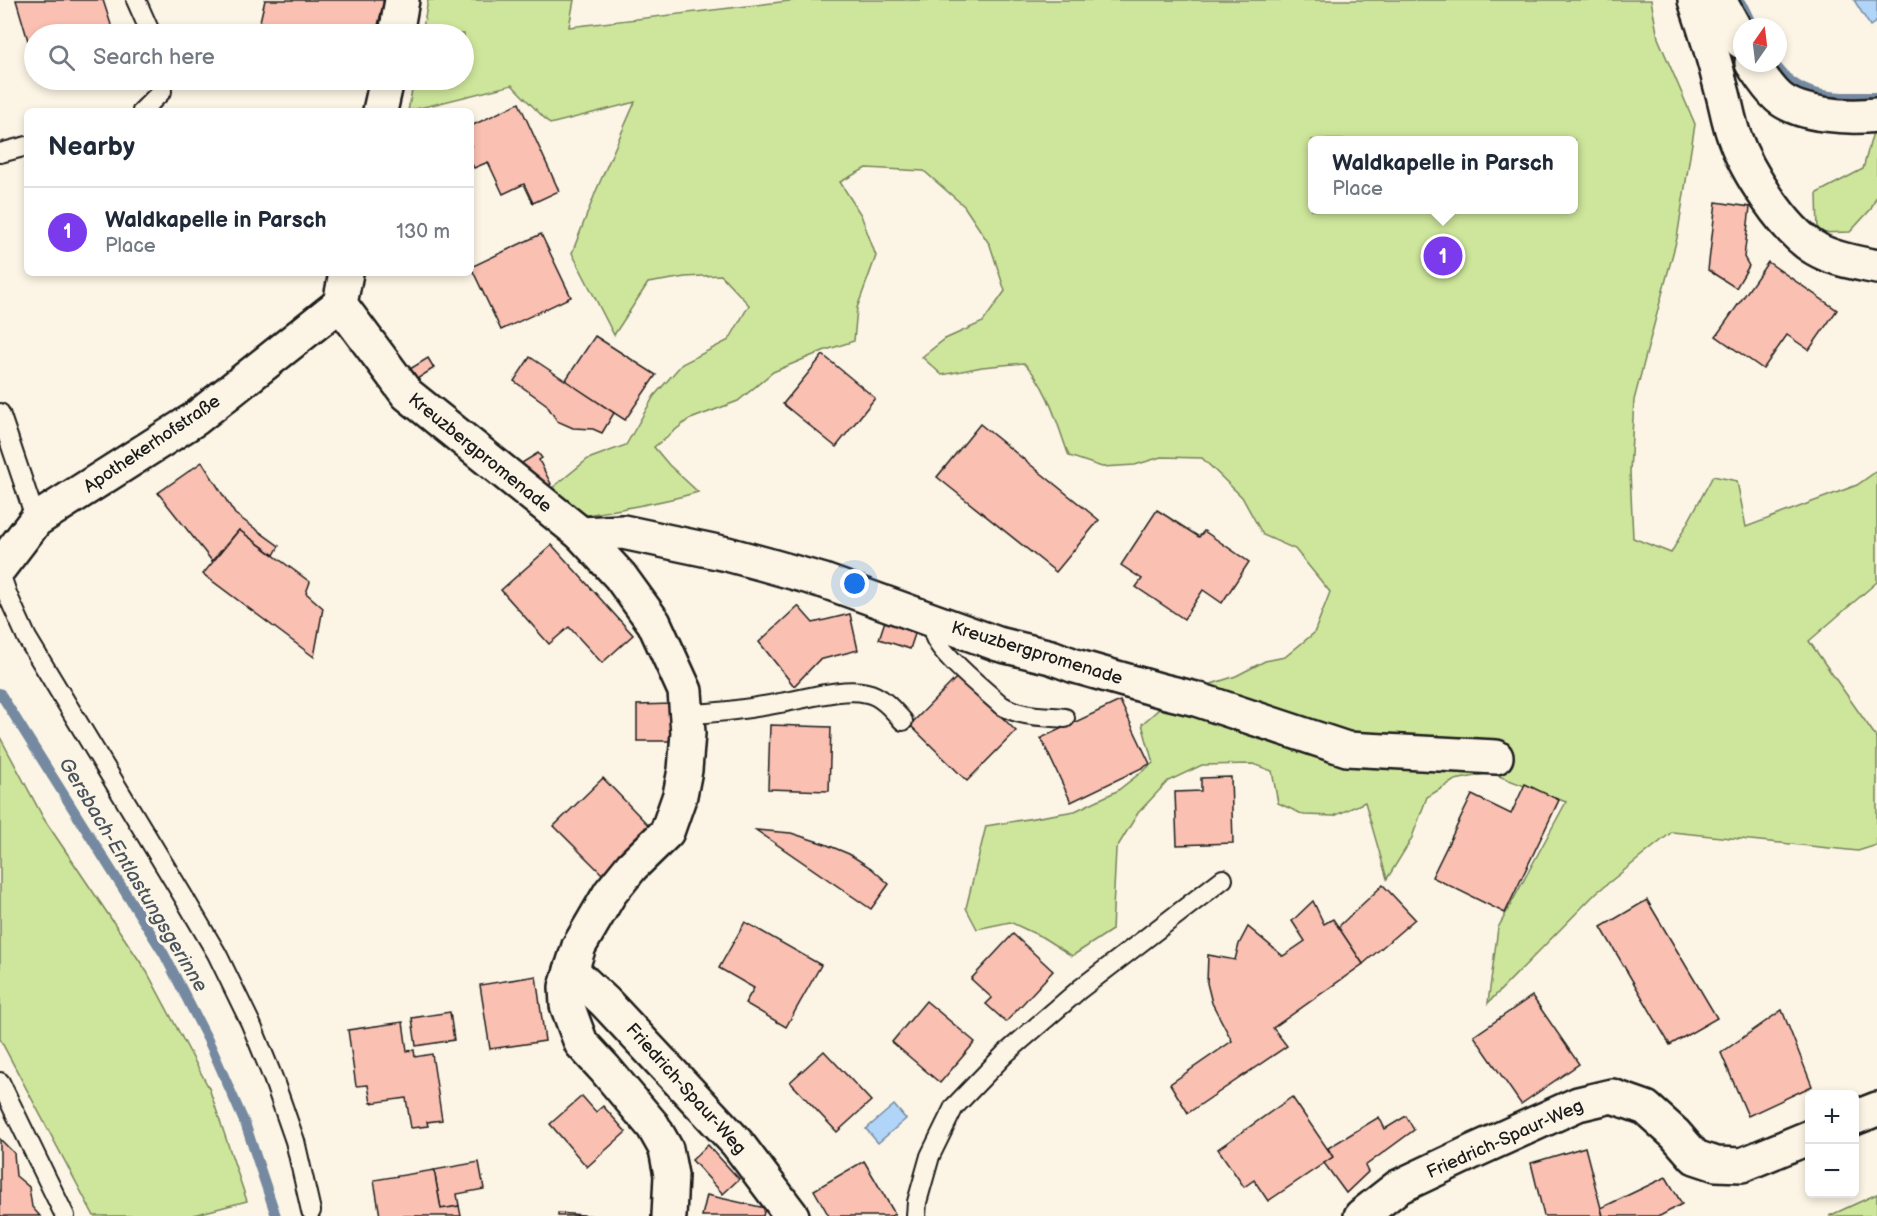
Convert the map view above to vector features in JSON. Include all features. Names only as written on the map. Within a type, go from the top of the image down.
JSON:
[{"type":"street","points":[[398,24],[402,0]]},
{"type":"street","points":[[1695,0],[1708,38],[1734,136],[1752,174],[1770,204],[1792,230],[1816,249],[1849,261],[1877,267]]},
{"type":"street","points":[[1719,0],[1733,26]]},
{"type":"street","points":[[1758,72],[1779,99],[1806,111],[1834,116],[1877,115]]},
{"type":"street","points":[[381,108],[385,90]]},
{"type":"street","name":"Apothekerhofstraße","points":[[0,567],[36,520],[195,419],[343,288]]},
{"type":"street","name":"Kreuzbergpromenade","points":[[343,288],[407,394],[582,534],[620,576],[654,623],[685,691],[688,714],[685,770],[680,795],[667,832],[632,866],[610,893],[579,946],[566,987],[567,1005],[581,1044],[653,1126],[666,1149],[671,1175],[669,1216]]},
{"type":"street","name":"Kreuzbergpromenade","points":[[582,534],[623,532],[727,554],[824,581],[998,644],[1196,699],[1347,749],[1496,757]]},
{"type":"street","name":"Friedrich-Spaur-Weg","points":[[571,970],[605,1002],[737,1143],[792,1216]]},
{"type":"street","name":"Friedrich-Spaur-Weg","points":[[1361,1216],[1398,1187],[1578,1104],[1612,1096],[1646,1108],[1675,1134],[1695,1157],[1716,1164],[1742,1166],[1805,1139]]},
{"type":"street","points":[[1859,1116],[1877,1109]]},
{"type":"lane","points":[[136,0],[147,24]]},
{"type":"lane","points":[[145,108],[162,90]]},
{"type":"lane","points":[[0,153],[24,147]]},
{"type":"lane","points":[[0,413],[36,520]]},
{"type":"lane","points":[[0,573],[27,638],[217,954],[251,1024],[273,1078],[295,1141],[311,1211]]},
{"type":"lane","points":[[935,621],[934,632],[937,642],[960,668],[1001,705],[1009,710],[1026,714],[1065,718]]},
{"type":"lane","points":[[688,714],[722,712],[860,691],[875,695],[903,721]]},
{"type":"lane","points":[[916,1216],[917,1202],[930,1155],[954,1107],[1005,1054],[1080,989],[1224,879]]},
{"type":"lane","points":[[0,1082],[65,1216]]},
{"type":"green space","points":[[428,0],[574,0],[569,27],[798,0],[1651,0],[1658,38],[1695,124],[1677,238],[1634,400],[1630,472],[1633,538],[1671,553],[1713,476],[1737,481],[1746,527],[1857,485],[1877,471],[1877,582],[1809,641],[1877,738],[1877,845],[1858,851],[1672,832],[1596,893],[1488,1003],[1498,928],[1566,802],[1491,773],[1455,780],[1427,797],[1411,840],[1387,879],[1365,802],[1334,816],[1304,815],[1278,803],[1272,771],[1253,764],[1202,765],[1168,781],[1138,813],[1116,849],[1112,930],[1072,956],[1042,937],[1010,922],[977,929],[966,908],[986,826],[1075,811],[1117,791],[1153,763],[1142,724],[1174,696],[1236,676],[1265,661],[1285,657],[1314,633],[1330,592],[1295,549],[1263,535],[1242,497],[1202,458],[1161,457],[1135,465],[1102,467],[1069,456],[1046,395],[1024,363],[982,367],[942,375],[922,357],[945,339],[983,322],[1005,291],[990,245],[964,206],[924,171],[866,168],[840,182],[861,215],[876,256],[857,308],[854,341],[773,372],[738,401],[688,420],[654,447],[669,465],[698,492],[576,517],[559,506],[551,489],[588,459],[626,445],[654,396],[682,364],[729,340],[749,305],[721,275],[685,277],[648,283],[614,335],[572,253],[635,102],[550,124],[512,85],[420,108],[409,108],[412,90],[474,90],[474,24],[424,24]]},
{"type":"green space","points":[[1877,131],[1877,195],[1871,209],[1850,232],[1818,233],[1817,193],[1863,169],[1873,132]]},
{"type":"green space","points":[[0,737],[44,819],[147,972],[209,1088],[247,1201],[190,1216],[94,1216],[0,1039]]},
{"type":"green space","points":[[1877,1194],[1877,1216],[1829,1216]]},
{"type":"water","points":[[1854,0],[1877,0],[1877,21],[1870,26]]},
{"type":"water","points":[[894,1105],[906,1119],[878,1143],[866,1129]]},
{"type":"building","points":[[16,0],[103,0],[111,24],[24,24],[24,27]]},
{"type":"building","points":[[265,0],[384,0],[378,24],[259,24]]},
{"type":"building","points":[[519,103],[559,191],[533,203],[524,184],[503,194],[488,162],[474,168],[474,125]]},
{"type":"building","points":[[1716,202],[1750,207],[1744,257],[1749,266],[1736,288],[1708,270]]},
{"type":"building","points":[[541,234],[571,297],[501,330],[474,273],[474,266]]},
{"type":"building","points":[[1768,262],[1837,310],[1809,350],[1787,335],[1763,369],[1716,336]]},
{"type":"building","points":[[595,336],[656,375],[625,420],[565,381]]},
{"type":"building","points":[[823,355],[875,398],[836,447],[783,404]]},
{"type":"building","points":[[530,357],[614,413],[602,433],[593,429],[573,428],[557,421],[546,404],[514,381]]},
{"type":"building","points":[[428,358],[434,368],[417,379],[410,369]]},
{"type":"building","points":[[980,424],[1099,520],[1056,572],[937,477]]},
{"type":"building","points":[[538,453],[551,484],[544,488],[517,466]]},
{"type":"building","points":[[202,462],[235,514],[279,546],[274,555],[239,530],[212,561],[158,493]]},
{"type":"building","points":[[1157,510],[1199,537],[1204,531],[1249,562],[1222,603],[1203,590],[1184,619],[1136,587],[1142,579],[1121,565]]},
{"type":"building","points":[[239,530],[310,582],[306,593],[323,608],[314,657],[203,574]]},
{"type":"building","points":[[552,545],[633,635],[602,663],[569,627],[549,644],[501,590]]},
{"type":"building","points":[[798,606],[813,623],[850,614],[858,650],[819,660],[794,686],[759,642]]},
{"type":"building","points":[[887,615],[918,625],[910,649],[879,639]]},
{"type":"building","points":[[959,675],[1016,731],[967,781],[910,725]]},
{"type":"building","points":[[1120,701],[1150,764],[1071,802],[1041,738]]},
{"type":"building","points":[[672,704],[672,741],[637,741],[637,705]]},
{"type":"building","points":[[770,725],[831,727],[829,791],[768,789]]},
{"type":"building","points":[[1231,777],[1233,843],[1177,845],[1175,792],[1201,791],[1201,778]]},
{"type":"building","points":[[603,778],[652,829],[609,881],[554,826]]},
{"type":"building","points":[[1525,784],[1559,800],[1505,913],[1432,877],[1472,795],[1511,814]]},
{"type":"building","points":[[756,830],[791,833],[825,844],[849,854],[871,868],[889,884],[871,909]]},
{"type":"building","points":[[1383,885],[1415,919],[1363,964],[1338,927]]},
{"type":"building","points":[[1647,900],[1717,1018],[1670,1045],[1601,927]]},
{"type":"building","points":[[1313,901],[1324,924],[1333,919],[1363,964],[1273,1028],[1287,1046],[1188,1113],[1170,1084],[1232,1041],[1212,1003],[1207,983],[1208,955],[1235,960],[1239,944],[1248,927],[1283,956],[1305,941],[1292,921]]},
{"type":"building","points":[[745,922],[821,965],[786,1027],[745,1003],[754,988],[719,968]]},
{"type":"building","points":[[1013,934],[1053,971],[1006,1022],[986,1004],[992,998],[971,979]]},
{"type":"building","points":[[536,976],[545,1041],[490,1049],[480,985]]},
{"type":"building","points":[[1532,996],[1579,1064],[1521,1104],[1474,1036]]},
{"type":"building","points":[[926,1001],[975,1042],[940,1083],[892,1042]]},
{"type":"building","points":[[1782,1010],[1812,1086],[1748,1116],[1721,1053]]},
{"type":"building","points":[[450,1012],[454,1040],[416,1046],[412,1018]]},
{"type":"building","points":[[403,1022],[407,1051],[414,1050],[415,1057],[432,1054],[442,1120],[427,1122],[428,1126],[411,1128],[406,1098],[371,1103],[368,1085],[356,1086],[348,1030]]},
{"type":"building","points":[[824,1051],[871,1101],[837,1132],[790,1082]]},
{"type":"building","points":[[582,1096],[596,1112],[603,1106],[626,1132],[587,1167],[550,1124]]},
{"type":"building","points":[[1292,1097],[1333,1157],[1268,1201],[1254,1180],[1244,1187],[1218,1149]]},
{"type":"building","points":[[1406,1116],[1414,1130],[1365,1166],[1368,1172],[1346,1193],[1324,1163],[1333,1157],[1328,1148],[1379,1117],[1385,1129]]},
{"type":"building","points":[[0,1139],[14,1153],[16,1176],[29,1187],[32,1207],[40,1216],[0,1216]]},
{"type":"building","points":[[708,1145],[739,1179],[723,1194],[692,1160]]},
{"type":"building","points":[[1585,1147],[1603,1216],[1544,1216],[1531,1163]]},
{"type":"building","points":[[864,1161],[895,1214],[891,1216],[829,1216],[814,1190]]},
{"type":"building","points":[[479,1162],[484,1189],[457,1194],[459,1206],[441,1209],[434,1170]]},
{"type":"building","points":[[434,1170],[441,1209],[459,1206],[461,1216],[380,1216],[374,1180]]},
{"type":"building","points":[[1666,1177],[1682,1204],[1660,1216],[1603,1216],[1601,1208]]},
{"type":"building","points":[[707,1195],[765,1208],[763,1216],[702,1216]]},
{"type":"building","points":[[558,1213],[596,1216],[558,1216]]},
{"type":"waterway","points":[[1740,0],[1749,18]]},
{"type":"waterway","points":[[1782,72],[1795,84],[1820,94],[1877,97]]},
{"type":"waterway","name":"Gersbach-Entlastungsgerinne","points":[[0,693],[164,954],[209,1042],[246,1126],[276,1216]]},
{"type":"place","name":"Waldkapelle in Parsch","points":[[1443,256]]}]
